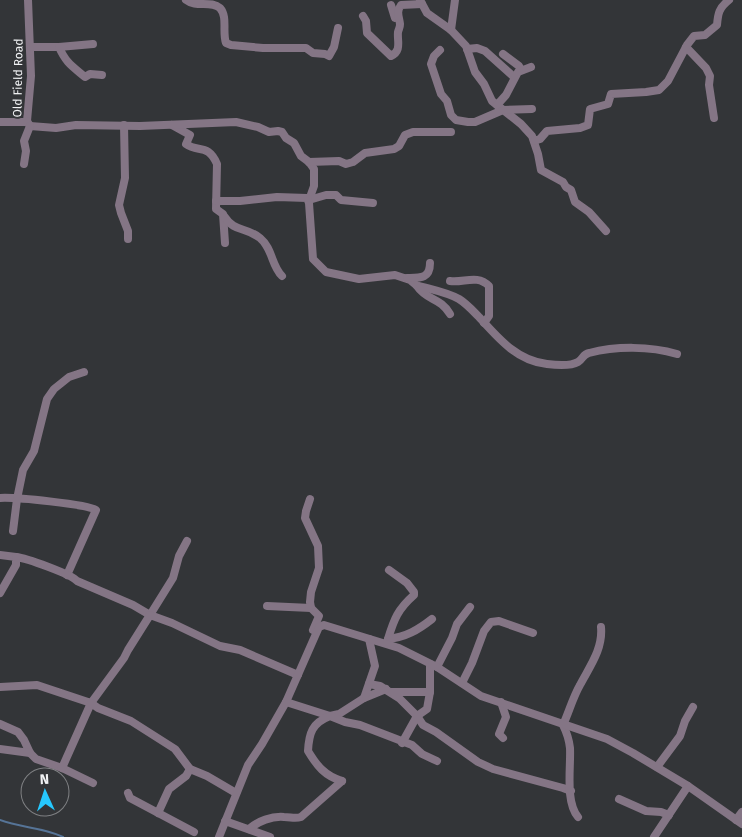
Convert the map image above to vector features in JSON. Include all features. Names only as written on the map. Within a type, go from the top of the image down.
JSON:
[{"type":"street","name":"Old Field Road","points":[[24,164],[26,151],[24,140],[29,123],[31,76],[28,0]]},
{"type":"street","points":[[186,0],[191,4],[216,5],[220,8],[224,14],[224,38],[226,43],[231,45],[263,48],[306,48],[313,53],[329,56],[334,47],[338,28]]},
{"type":"street","points":[[451,30],[455,0]]},
{"type":"street","points":[[534,142],[540,139],[547,131],[580,128],[588,125],[590,109],[608,104],[611,94],[659,90],[668,81],[694,36],[705,35],[717,25],[718,12],[729,0]]},
{"type":"street","points":[[399,56],[404,42],[398,10],[401,5],[421,2],[427,13],[460,39],[467,49],[475,72],[484,84],[492,101],[521,124],[532,136],[541,170],[563,182],[571,190],[575,202],[589,212],[606,231]]},
{"type":"street","points":[[363,16],[366,21],[368,34],[390,56],[394,55],[399,46],[398,33],[400,25],[390,5]]},
{"type":"street","points":[[31,47],[93,44]]},
{"type":"street","points":[[59,47],[64,59],[70,66],[85,77],[90,74],[102,75]]},
{"type":"street","points":[[467,49],[477,48],[485,51],[514,77]]},
{"type":"street","points":[[686,48],[706,68],[710,76],[709,86],[714,118]]},
{"type":"street","points":[[440,50],[434,56],[431,64],[441,94],[447,101],[451,114],[456,120],[475,122],[500,107],[514,77],[521,70],[531,67]]},
{"type":"street","points":[[503,54],[519,66],[521,70]]},
{"type":"street","points":[[500,107],[532,109]]},
{"type":"street","points":[[0,122],[24,122],[56,128],[76,125],[140,126],[236,122],[258,127],[269,132],[282,132],[286,138],[294,143],[301,156],[314,169],[315,178],[312,195],[308,200],[313,260],[326,272],[358,279],[394,275],[416,285],[459,299],[504,344],[520,356],[547,364],[573,363],[577,362],[584,354],[609,349],[632,348],[667,351],[677,354]]},
{"type":"street","points":[[124,125],[125,178],[119,205],[120,213],[128,232],[128,239]]},
{"type":"street","points":[[172,125],[190,135],[186,144],[207,151],[215,159],[217,164],[216,209],[234,227],[251,231],[260,238],[270,250],[276,268],[282,276]]},
{"type":"street","points":[[309,162],[339,161],[346,164],[353,162],[365,153],[394,149],[399,146],[405,134],[413,132],[451,132]]},
{"type":"street","points":[[216,201],[240,201],[276,197],[307,198],[308,200],[326,195],[336,195],[341,200],[373,203]]},
{"type":"street","points":[[222,214],[225,243]]},
{"type":"street","points":[[403,278],[426,276],[430,270],[430,263]]},
{"type":"street","points":[[450,281],[476,279],[489,286],[489,316],[484,323]]},
{"type":"street","points":[[416,285],[428,298],[444,304],[450,314]]},
{"type":"street","points":[[13,531],[17,499],[25,465],[34,451],[47,399],[69,377],[84,372]]},
{"type":"street","points":[[0,498],[90,507],[96,510],[67,575]]},
{"type":"street","points":[[219,837],[248,765],[286,702],[319,616],[311,608],[310,596],[319,568],[318,546],[305,518],[310,499]]},
{"type":"street","points":[[62,767],[91,703],[124,658],[173,578],[179,556],[187,541]]},
{"type":"street","points":[[0,555],[26,558],[73,576],[77,582],[133,605],[150,615],[172,623],[220,646],[240,650],[296,674]]},
{"type":"street","points":[[0,593],[16,565],[16,557]]},
{"type":"street","points":[[387,641],[398,611],[414,595],[414,592],[407,583],[389,570]]},
{"type":"street","points":[[267,606],[311,608]]},
{"type":"street","points":[[402,743],[417,716],[427,709],[434,665],[452,638],[456,624],[470,607]]},
{"type":"street","points":[[387,641],[417,630],[432,619]]},
{"type":"street","points":[[462,683],[484,631],[491,622],[499,621],[533,633]]},
{"type":"street","points":[[296,674],[319,627],[322,625],[369,639],[387,641],[434,665],[481,696],[607,739],[688,786],[739,822],[742,812]]},
{"type":"street","points":[[578,817],[572,808],[570,748],[568,736],[563,725],[579,686],[599,649],[602,635],[601,626]]},
{"type":"street","points":[[364,698],[375,661],[368,643],[369,639]]},
{"type":"street","points":[[369,684],[388,691],[399,698],[417,716],[423,726],[436,732],[486,767],[571,791]]},
{"type":"street","points":[[1,688],[37,685],[91,703],[98,708],[124,718],[175,749],[190,769],[207,776],[236,793]]},
{"type":"street","points":[[249,828],[269,818],[297,818],[301,816],[342,781],[332,778],[322,771],[308,751],[311,731],[319,722],[339,714],[364,698],[388,691],[430,692]]},
{"type":"street","points":[[286,702],[344,722],[366,727],[417,748],[422,754],[437,761]]},
{"type":"street","points":[[501,702],[506,717],[499,734],[503,738]]},
{"type":"street","points":[[657,767],[680,736],[685,720],[693,707]]},
{"type":"street","points":[[0,724],[18,732],[30,753],[36,759],[59,767]]},
{"type":"street","points":[[0,749],[30,753]]},
{"type":"street","points":[[158,813],[169,788],[186,776],[190,769]]},
{"type":"street","points":[[70,772],[93,783]]},
{"type":"street","points":[[654,837],[688,786]]},
{"type":"street","points":[[128,793],[130,798],[194,832]]},
{"type":"street","points":[[619,799],[646,811],[661,812],[669,815]]},
{"type":"street","points":[[225,821],[270,837]]},
{"type":"waterway","points":[[0,820],[15,825],[48,831],[63,837]]}]
